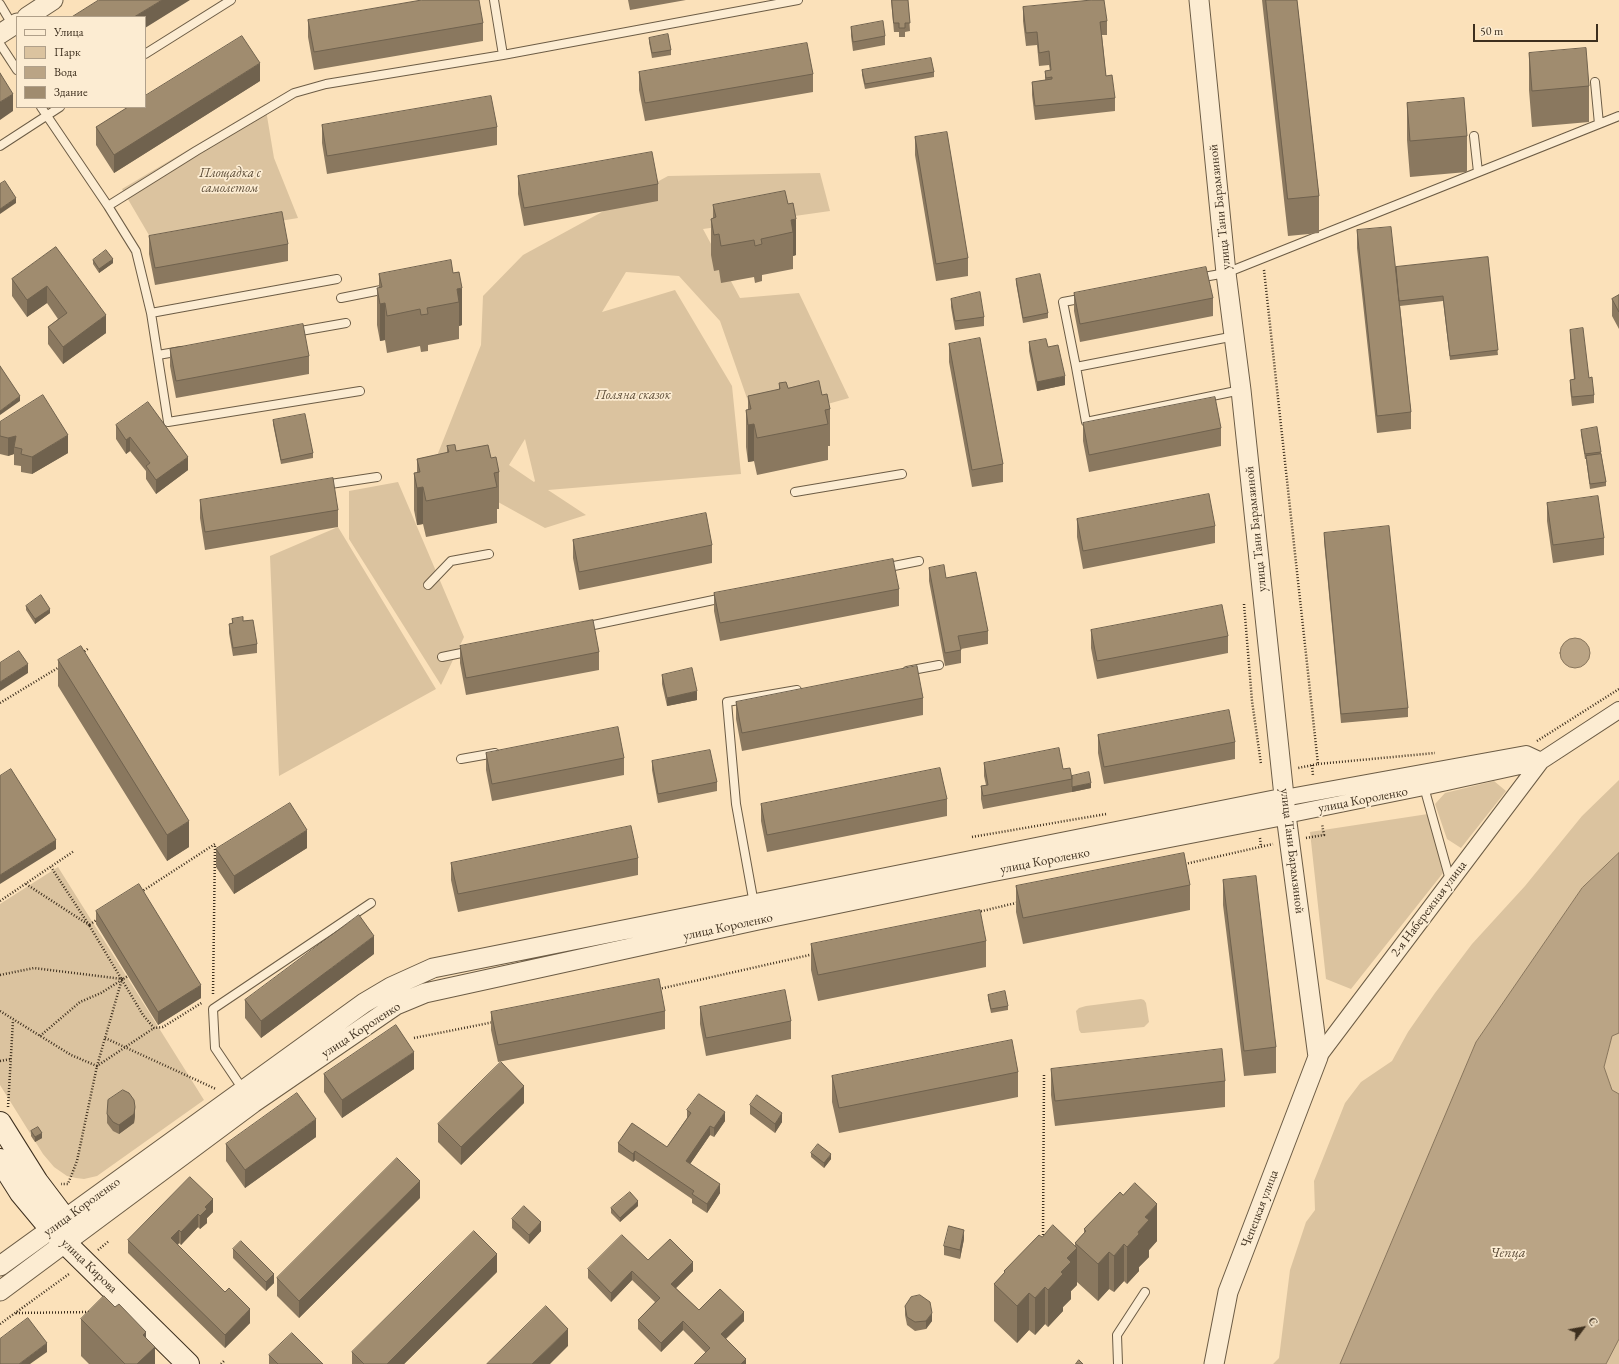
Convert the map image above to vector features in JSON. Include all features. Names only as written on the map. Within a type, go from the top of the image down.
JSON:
[{"type":"main road","name":"улица Кирова","points":[[4,1117],[60,1231]]},
{"type":"main road","name":"улица Кирова","points":[[0,1160],[20,1193],[60,1231],[187,1364]]},
{"type":"street","points":[[28,16],[53,0]]},
{"type":"street","name":"улица Тани Барамзиной","points":[[1199,0],[1226,273],[1242,390],[1285,807],[1318,1057]]},
{"type":"street","points":[[1529,749],[1541,761],[1619,710]]},
{"type":"street","name":"улица Короленко","points":[[1285,807],[1316,792],[1529,749],[1565,745]]},
{"type":"street","name":"улица Короленко","points":[[0,1266],[60,1231],[249,1096],[396,1005],[425,993],[756,912],[991,872],[1285,807],[1424,787],[1541,761]]},
{"type":"street","name":"2-я Набережная улица","points":[[1318,1057],[1541,761]]},
{"type":"street","name":"Чепецкая улица","points":[[1214,1364],[1228,1292],[1318,1057]]},
{"type":"street","name":"улица Короленко","points":[[0,1291],[60,1231]]},
{"type":"lane","points":[[146,53],[231,0]]},
{"type":"lane","points":[[494,0],[503,55]]},
{"type":"lane","points":[[108,206],[196,151],[294,93],[326,84],[503,55],[798,0]]},
{"type":"lane","points":[[0,4],[14,25]]},
{"type":"lane","points":[[0,44],[16,68]]},
{"type":"lane","points":[[1595,82],[1599,124]]},
{"type":"lane","points":[[42,108],[108,206],[136,251],[151,313],[168,422],[360,391]]},
{"type":"lane","points":[[0,146],[58,108]]},
{"type":"lane","points":[[1187,280],[1226,273],[1619,116]]},
{"type":"lane","points":[[1474,136],[1478,172]]},
{"type":"lane","points":[[151,313],[337,279]]},
{"type":"lane","points":[[342,298],[393,288]]},
{"type":"lane","points":[[1094,296],[1063,302],[1086,422],[1242,390]]},
{"type":"lane","points":[[283,334],[346,323]]},
{"type":"lane","points":[[1076,367],[1234,336]]},
{"type":"lane","points":[[158,355],[190,350]]},
{"type":"lane","points":[[795,492],[902,474]]},
{"type":"lane","points":[[316,486],[377,476]]},
{"type":"lane","points":[[428,585],[451,561],[489,554]]},
{"type":"lane","points":[[872,570],[919,561]]},
{"type":"lane","points":[[577,628],[731,596]]},
{"type":"lane","points":[[442,657],[480,649]]},
{"type":"lane","points":[[900,672],[939,665]]},
{"type":"lane","points":[[756,912],[736,804],[727,702],[806,688]]},
{"type":"lane","points":[[461,759],[500,752]]},
{"type":"lane","points":[[1424,787],[1450,880]]},
{"type":"lane","points":[[249,1096],[215,1048],[213,1009],[372,903]]},
{"type":"lane","points":[[1118,1364],[1117,1335],[1145,1292]]},
{"type":"path","points":[[1263,258],[1318,764]]},
{"type":"path","points":[[1244,598],[1252,701],[1262,774],[1318,764],[1437,752]]},
{"type":"path","points":[[77,656],[90,648]]},
{"type":"path","points":[[0,703],[64,664]]},
{"type":"path","points":[[1529,749],[1619,689]]},
{"type":"path","points":[[972,837],[1106,814]]},
{"type":"path","points":[[1180,866],[1290,841],[1324,835]]},
{"type":"path","points":[[135,895],[215,844],[213,1009]]},
{"type":"path","points":[[0,900],[74,852]]},
{"type":"path","points":[[51,867],[89,925],[143,1015],[154,1028]]},
{"type":"path","points":[[26,884],[89,925]]},
{"type":"path","points":[[974,913],[1027,900]]},
{"type":"path","points":[[89,925],[102,917]]},
{"type":"path","points":[[658,990],[816,954]]},
{"type":"path","points":[[0,975],[34,968],[122,979]]},
{"type":"path","points":[[39,1036],[80,1002],[101,993],[128,976]]},
{"type":"path","points":[[68,1184],[77,1161],[97,1066],[122,979]]},
{"type":"path","points":[[97,1066],[154,1028],[163,1027],[213,996]]},
{"type":"path","points":[[0,1011],[70,1055],[97,1066]]},
{"type":"path","points":[[4,1117],[13,1020]]},
{"type":"path","points":[[414,1038],[498,1022]]},
{"type":"path","points":[[105,1038],[218,1090]]},
{"type":"path","points":[[0,1061],[10,1059]]},
{"type":"path","points":[[1043,1245],[1044,1074]]},
{"type":"path","points":[[0,1324],[69,1274]]},
{"type":"path","points":[[15,1313],[94,1312]]},
{"type":"path","points":[[221,1364],[225,1360]]},
{"type":"green space","name":"Площадка с самолетом","points":[[265,104],[274,158],[298,218],[153,242],[122,189]]},
{"type":"green space","name":"Поляна сказок","points":[[820,173],[830,211],[703,229],[740,298],[799,293],[849,398],[756,424],[720,321],[679,276],[626,272],[602,312],[675,290],[732,386],[741,474],[548,490],[586,515],[545,528],[433,466],[481,345],[483,296],[523,255],[668,176]],"holes":[[[525,439],[534,482],[509,465]]]},
{"type":"green space","points":[[398,482],[464,637],[441,685],[349,539],[349,491]]},
{"type":"green space","points":[[338,527],[436,689],[279,776],[270,556]]},
{"type":"green space","points":[[1619,780],[1619,853],[1582,888],[1476,1042],[1340,1364],[1273,1364],[1279,1358],[1290,1270],[1306,1222],[1315,1210],[1314,1181],[1345,1103],[1361,1082],[1392,1061],[1408,1032],[1472,944],[1525,886],[1582,816]]},
{"type":"green space","points":[[1494,781],[1506,791],[1461,848],[1447,839],[1435,804],[1445,793]]},
{"type":"green space","points":[[1428,814],[1443,873],[1351,989],[1326,979],[1310,832]]},
{"type":"green space","points":[[58,867],[204,1100],[97,1176],[84,1179],[67,1176],[54,1167],[43,1154],[0,1085],[0,904]]},
{"type":"green space","points":[[1141,999],[1146,1003],[1149,1022],[1144,1027],[1084,1033],[1081,1033],[1079,1030],[1076,1011],[1079,1008]]},
{"type":"green space","points":[[1619,1033],[1619,1094],[1612,1090],[1604,1067],[1612,1036]]},
{"type":"green space","points":[[1619,1339],[1619,1364],[1606,1364]]},
{"type":"water","points":[[1575,638],[1586,642],[1590,653],[1586,664],[1575,668],[1564,664],[1560,653],[1564,642]]},
{"type":"water","name":"Чепца","points":[[1619,853],[1619,1033],[1612,1036],[1604,1067],[1612,1090],[1619,1094],[1619,1339],[1606,1364],[1340,1364],[1476,1042],[1582,888]]},
{"type":"building","points":[[99,0],[162,0],[136,16],[74,16]]},
{"type":"building","points":[[422,0],[479,0],[483,23],[314,52],[308,20]]},
{"type":"building","points":[[892,0],[908,0],[910,23],[905,23],[905,28],[899,28],[899,23],[894,23]]},
{"type":"building","points":[[1104,0],[1107,21],[1100,22],[1106,76],[1112,75],[1115,98],[1035,106],[1032,82],[1052,79],[1052,77],[1046,78],[1045,71],[1051,70],[1049,51],[1039,53],[1037,32],[1026,33],[1023,7]]},
{"type":"building","points":[[1266,0],[1297,0],[1319,196],[1288,199]]},
{"type":"building","points":[[883,21],[885,36],[853,42],[851,27]]},
{"type":"building","points":[[668,34],[671,50],[652,53],[649,38]]},
{"type":"building","points":[[242,36],[260,63],[114,155],[96,127],[126,108],[146,108],[146,95]]},
{"type":"building","points":[[807,43],[813,74],[645,103],[639,72]]},
{"type":"building","points":[[1586,48],[1589,86],[1532,91],[1529,53]]},
{"type":"building","points":[[931,58],[934,72],[865,84],[862,70]]},
{"type":"building","points":[[0,73],[13,94],[0,102]]},
{"type":"building","points":[[491,96],[497,127],[327,156],[322,125]]},
{"type":"building","points":[[1464,98],[1467,136],[1410,141],[1407,103]]},
{"type":"building","points":[[947,132],[968,258],[936,264],[915,137]]},
{"type":"building","points":[[652,152],[658,184],[524,208],[518,176]]},
{"type":"building","points":[[5,181],[16,198],[0,209],[0,184]]},
{"type":"building","points":[[785,191],[788,204],[793,203],[796,219],[791,220],[793,232],[761,239],[762,244],[755,246],[754,240],[721,246],[719,234],[714,235],[711,219],[716,217],[713,205]]},
{"type":"building","points":[[282,212],[288,244],[155,268],[149,236]]},
{"type":"building","points":[[1391,227],[1411,412],[1377,416],[1357,230]]},
{"type":"building","points":[[56,247],[106,315],[63,347],[48,327],[67,313],[47,286],[27,300],[12,279]]},
{"type":"building","points":[[106,250],[113,259],[99,269],[93,260]]},
{"type":"building","points":[[1488,257],[1498,350],[1450,356],[1443,296],[1399,301],[1396,267]]},
{"type":"building","points":[[451,260],[453,273],[459,272],[462,288],[457,289],[459,302],[427,308],[428,314],[421,315],[420,309],[387,316],[385,303],[380,304],[377,288],[382,287],[379,274]]},
{"type":"building","points":[[1206,267],[1213,298],[1080,324],[1074,293]]},
{"type":"building","points":[[1040,274],[1048,313],[1023,318],[1016,279]]},
{"type":"building","points":[[980,292],[984,317],[955,321],[951,299]]},
{"type":"building","points":[[1619,295],[1619,312],[1612,299]]},
{"type":"building","points":[[303,324],[309,356],[176,381],[170,349]]},
{"type":"building","points":[[1583,328],[1589,378],[1592,377],[1594,395],[1572,397],[1570,380],[1575,379],[1570,330]]},
{"type":"building","points":[[980,338],[1003,464],[972,470],[949,344]]},
{"type":"building","points":[[1046,339],[1048,347],[1058,345],[1065,376],[1037,382],[1029,342]]},
{"type":"building","points":[[0,366],[20,396],[0,411]]},
{"type":"building","points":[[819,381],[822,395],[827,394],[830,409],[825,410],[828,424],[757,438],[754,424],[748,425],[746,410],[751,409],[748,396],[780,389],[779,383],[786,382],[788,388]]},
{"type":"building","points":[[43,395],[68,435],[32,457],[21,454],[22,449],[14,447],[16,436],[8,438],[0,436],[0,422]]},
{"type":"building","points":[[1215,397],[1221,428],[1089,455],[1083,423]]},
{"type":"building","points":[[148,402],[188,457],[156,480],[146,466],[150,463],[130,437],[126,440],[116,425]]},
{"type":"building","points":[[305,414],[313,453],[281,460],[273,420]]},
{"type":"building","points":[[1597,427],[1601,452],[1585,454],[1581,430]]},
{"type":"building","points":[[455,445],[456,451],[488,445],[491,458],[496,457],[499,472],[494,473],[497,487],[426,501],[423,487],[417,488],[414,473],[420,472],[417,459],[449,452],[447,446]]},
{"type":"building","points":[[1601,454],[1606,482],[1590,484],[1586,456]]},
{"type":"building","points":[[333,478],[338,510],[205,532],[200,500]]},
{"type":"building","points":[[1209,494],[1215,526],[1083,551],[1077,519]]},
{"type":"building","points":[[1598,496],[1604,538],[1553,545],[1547,503]]},
{"type":"building","points":[[706,513],[712,545],[579,572],[573,540]]},
{"type":"building","points":[[1389,526],[1408,708],[1341,714],[1324,533]]},
{"type":"building","points":[[893,559],[899,589],[720,623],[714,593]]},
{"type":"building","points":[[944,565],[946,578],[976,572],[988,631],[958,636],[961,650],[945,653],[929,568]]},
{"type":"building","points":[[41,595],[50,609],[35,619],[26,606]]},
{"type":"building","points":[[1222,605],[1228,636],[1097,661],[1091,630]]},
{"type":"building","points":[[243,617],[243,621],[253,620],[257,644],[233,648],[229,624],[233,623],[232,619]]},
{"type":"building","points":[[593,620],[599,652],[466,678],[460,646]]},
{"type":"building","points":[[81,646],[189,821],[167,835],[58,660]]},
{"type":"building","points":[[19,651],[28,664],[0,682],[0,663]]},
{"type":"building","points":[[917,666],[923,698],[742,733],[736,702]]},
{"type":"building","points":[[692,668],[697,691],[667,698],[662,675]]},
{"type":"building","points":[[1229,710],[1235,742],[1104,767],[1098,735]]},
{"type":"building","points":[[618,727],[624,758],[492,784],[486,753]]},
{"type":"building","points":[[1059,748],[1063,769],[1070,768],[1072,779],[983,796],[981,786],[988,785],[984,763]]},
{"type":"building","points":[[710,750],[717,782],[658,794],[652,761]]},
{"type":"building","points":[[940,768],[947,799],[767,835],[761,804]]},
{"type":"building","points":[[11,769],[56,840],[0,875],[0,776]]},
{"type":"building","points":[[1089,772],[1091,783],[1072,787],[1072,776]]},
{"type":"building","points":[[290,803],[307,830],[234,876],[216,849]]},
{"type":"building","points":[[631,826],[638,858],[458,894],[451,863]]},
{"type":"building","points":[[1184,853],[1190,885],[1023,918],[1016,886]]},
{"type":"building","points":[[1256,876],[1276,1047],[1244,1051],[1223,880]]},
{"type":"building","points":[[139,884],[201,985],[158,1012],[96,911]]},
{"type":"building","points":[[980,910],[986,941],[818,975],[811,944]]},
{"type":"building","points":[[359,915],[374,936],[261,1021],[245,1000]]},
{"type":"building","points":[[659,979],[665,1011],[498,1045],[491,1012]]},
{"type":"building","points":[[785,990],[791,1021],[706,1038],[700,1007]]},
{"type":"building","points":[[1005,991],[1008,1006],[991,1009],[988,995]]},
{"type":"building","points":[[396,1025],[414,1052],[342,1100],[324,1074]]},
{"type":"building","points":[[1012,1040],[1018,1072],[839,1108],[832,1076]]},
{"type":"building","points":[[1222,1049],[1225,1081],[1055,1101],[1051,1069]]},
{"type":"building","points":[[501,1062],[524,1086],[461,1147],[438,1124]]},
{"type":"building","points":[[123,1090],[129,1093],[134,1100],[135,1107],[134,1114],[119,1125],[113,1122],[107,1114],[108,1100]]},
{"type":"building","points":[[297,1093],[316,1119],[245,1170],[226,1144]]},
{"type":"building","points":[[699,1094],[725,1112],[714,1128],[710,1126],[686,1161],[720,1184],[707,1204],[692,1194],[694,1191],[635,1151],[633,1154],[618,1143],[632,1123],[667,1147],[691,1113],[687,1110]]},
{"type":"building","points":[[757,1095],[782,1113],[775,1124],[750,1105]]},
{"type":"building","points":[[38,1127],[42,1133],[35,1137],[31,1131]]},
{"type":"building","points":[[818,1144],[831,1154],[824,1163],[811,1153]]},
{"type":"building","points":[[397,1158],[420,1181],[299,1301],[277,1278]]},
{"type":"building","points":[[190,1177],[213,1199],[205,1207],[207,1209],[200,1216],[198,1214],[181,1232],[179,1230],[171,1238],[225,1292],[229,1288],[250,1309],[225,1335],[128,1240]]},
{"type":"building","points":[[1135,1183],[1157,1204],[1145,1217],[1149,1220],[1127,1247],[1124,1244],[1114,1256],[1109,1252],[1098,1264],[1075,1243],[1086,1231],[1084,1229],[1120,1192],[1123,1195]]},
{"type":"building","points":[[630,1192],[638,1201],[620,1218],[611,1208]]},
{"type":"building","points":[[524,1206],[541,1222],[529,1235],[512,1219]]},
{"type":"building","points":[[1053,1225],[1077,1248],[1067,1258],[1071,1262],[1061,1272],[1063,1274],[1048,1290],[1045,1287],[1035,1298],[1029,1293],[1017,1306],[994,1284],[1005,1272],[1004,1271],[1039,1235],[1042,1237]]},
{"type":"building","points":[[949,1226],[964,1230],[960,1250],[944,1246]]},
{"type":"building","points":[[474,1231],[497,1254],[387,1364],[364,1364],[352,1352]]},
{"type":"building","points":[[622,1235],[648,1260],[670,1239],[693,1262],[671,1284],[699,1310],[720,1289],[744,1312],[721,1334],[746,1359],[741,1364],[694,1364],[710,1348],[683,1321],[661,1343],[638,1320],[660,1298],[632,1271],[611,1293],[588,1269]]},
{"type":"building","points":[[241,1241],[274,1274],[266,1282],[233,1249]]},
{"type":"building","points":[[920,1295],[930,1302],[932,1313],[926,1321],[915,1322],[907,1317],[905,1306],[911,1297]]},
{"type":"building","points":[[104,1296],[115,1307],[119,1304],[146,1332],[143,1335],[155,1347],[137,1364],[125,1364],[81,1319]]},
{"type":"building","points":[[546,1306],[568,1329],[532,1364],[487,1364]]},
{"type":"building","points":[[28,1318],[47,1343],[19,1364],[0,1364],[0,1339]]},
{"type":"building","points":[[292,1333],[323,1364],[278,1364],[269,1355]]},
{"type":"building","points":[[1079,1360],[1083,1364],[1076,1364]]}]
